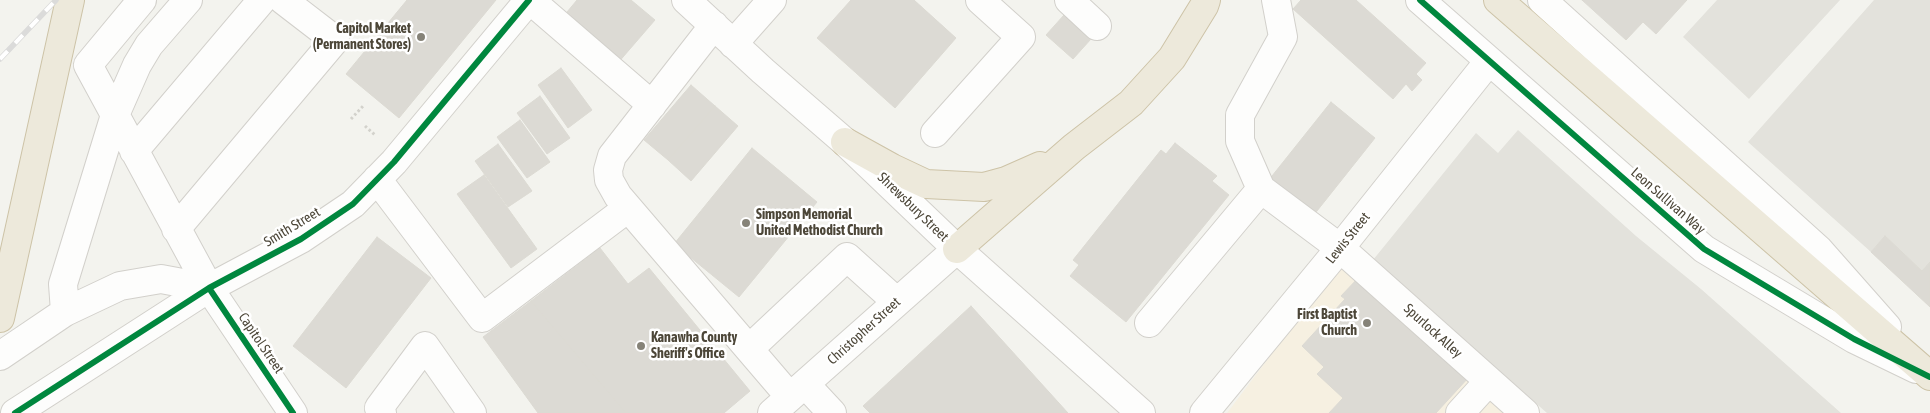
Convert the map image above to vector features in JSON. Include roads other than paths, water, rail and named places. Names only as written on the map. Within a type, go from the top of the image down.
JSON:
[{"type":"highway","points":[[0,318],[70,0]]},
{"type":"highway","points":[[957,249],[1074,147],[1130,103],[1172,58],[1206,0]]},
{"type":"highway","points":[[1498,0],[1930,376]]},
{"type":"highway","points":[[845,142],[926,184],[984,187],[1006,181],[1038,168],[1074,147]]},
{"type":"street","name":"Capitol Street","points":[[142,0],[88,66],[209,288],[293,413]]},
{"type":"street","points":[[64,312],[62,284],[115,115],[137,65],[149,45],[188,0]]},
{"type":"street","points":[[134,151],[262,0]]},
{"type":"street","points":[[176,229],[335,40],[284,0]]},
{"type":"street","points":[[530,0],[652,105]]},
{"type":"street","name":"Smith Street","points":[[15,413],[209,288],[301,239],[353,204],[394,162],[530,0]]},
{"type":"street","name":"Shrewsbury Street","points":[[686,0],[845,142],[957,249],[1142,413]]},
{"type":"street","points":[[734,44],[772,0]]},
{"type":"street","points":[[935,133],[1021,37],[980,0]]},
{"type":"street","points":[[1069,0],[1097,26]]},
{"type":"street","points":[[1149,323],[1261,188],[1240,141],[1240,115],[1283,37],[1276,0]]},
{"type":"street","name":"Leon Sullivan Way","points":[[1420,0],[1704,249],[1854,339],[1930,376]]},
{"type":"street","points":[[1542,0],[1819,250],[1930,376]]},
{"type":"street","points":[[714,25],[612,156],[608,170],[609,180],[618,196],[789,398],[832,413]]},
{"type":"street","name":"Lewis Street","points":[[1204,413],[1340,248],[1489,61]]},
{"type":"street","points":[[377,179],[482,318],[628,208]]},
{"type":"street","name":"Spurlock Alley","points":[[1261,188],[1340,248],[1525,413]]},
{"type":"street","name":"Christopher Street","points":[[789,398],[957,249]]},
{"type":"street","points":[[749,349],[847,257],[897,302]]},
{"type":"street","points":[[0,356],[64,312],[120,286],[161,279],[209,288]]},
{"type":"street","points":[[382,413],[379,408],[425,346],[472,413]]},
{"type":"street","points":[[1460,413],[1489,381]]},
{"type":"railway","points":[[0,59],[56,0]]},
{"type":"place","name":"Capitol Market (Permanent Stores)","points":[[421,37]]},
{"type":"place","name":"Simpson Memorial United Methodist Church","points":[[746,223]]},
{"type":"place","name":"First Baptist Church","points":[[1367,323]]},
{"type":"place","name":"Kanawha County Sheriff's Office","points":[[641,346]]}]
